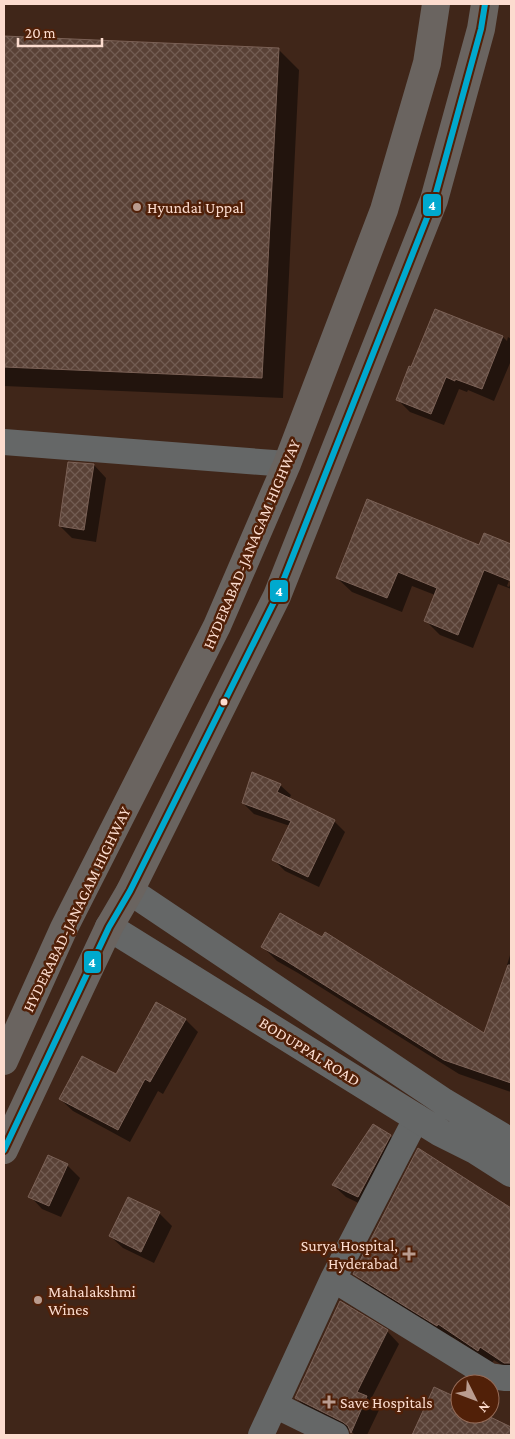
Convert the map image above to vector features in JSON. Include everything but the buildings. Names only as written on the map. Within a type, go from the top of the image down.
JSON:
[{"type":"highway","name":"HYDERABAD-JANAGAM HIGHWAY","points":[[4,1061],[64,928],[218,626],[287,464],[384,210],[427,63],[436,4]]},
{"type":"highway","points":[[4,1150],[109,927],[130,891],[277,596],[434,200],[481,30],[485,4]]},
{"type":"highway","points":[[311,401],[349,413]]},
{"type":"street","points":[[4,442],[287,464]]},
{"type":"street","name":"BODUPPAL ROAD","points":[[130,891],[444,1102],[511,1142]]},
{"type":"street","name":"BODUPPAL ROAD","points":[[109,927],[441,1133],[475,1150],[511,1172]]},
{"type":"street","points":[[261,1435],[333,1279],[417,1117]]},
{"type":"street","points":[[333,1279],[490,1376],[511,1378]]},
{"type":"street","points":[[274,1405],[336,1435]]},
{"type":"transit line","name":"4","points":[[4,1150],[109,927],[130,891],[277,596],[434,200],[481,29],[485,4]]},
{"type":"place","name":"Hyundai Uppal","points":[[137,207]]},
{"type":"place","name":"Surya Hospital, Hyderabad","points":[[409,1254]]},
{"type":"place","name":"Mahalakshmi Wines","points":[[38,1300]]},
{"type":"place","name":"Save Hospitals","points":[[329,1402]]}]
